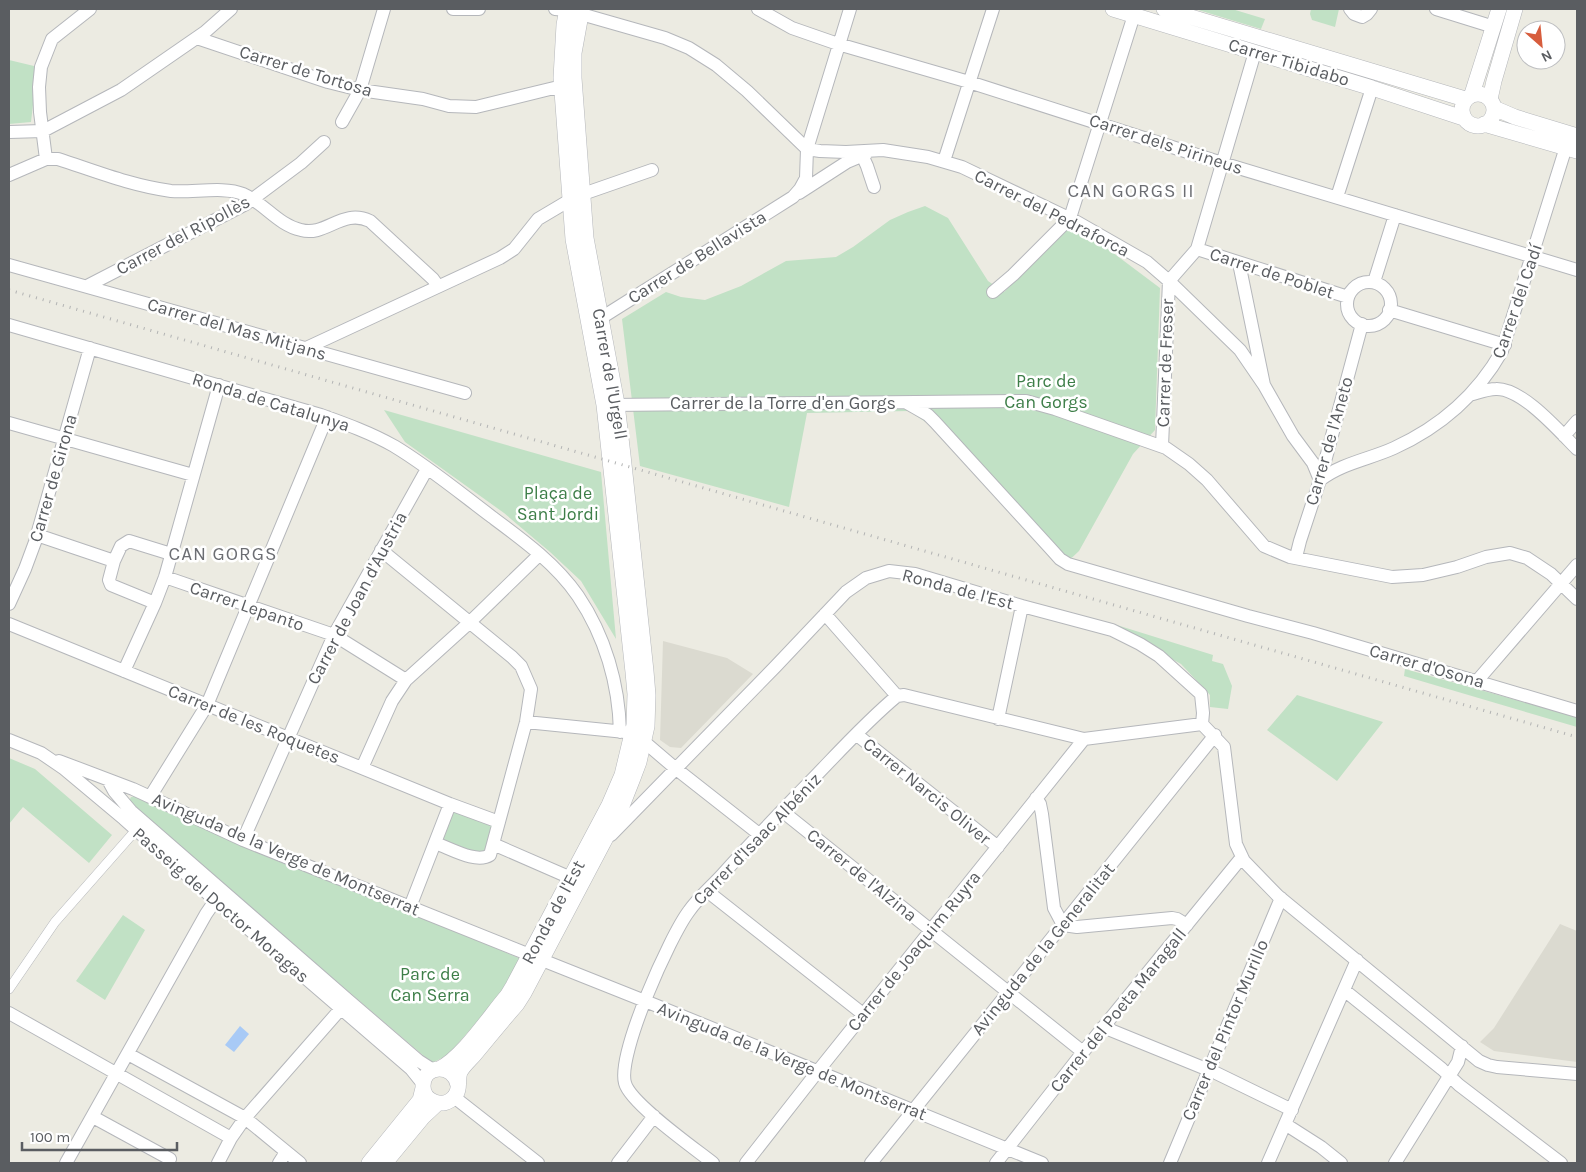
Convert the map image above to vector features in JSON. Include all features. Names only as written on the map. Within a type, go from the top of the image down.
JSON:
[{"type":"street","points":[[46,158],[39,87],[41,67],[52,39],[90,9]]},
{"type":"street","points":[[9,132],[43,131],[122,90],[197,38],[232,9]]},
{"type":"street","points":[[342,122],[348,115],[360,90],[384,9]]},
{"type":"street","points":[[453,9],[479,9]]},
{"type":"street","name":"Carrer dels Pirineus","points":[[758,9],[792,28],[838,44],[970,82],[1222,163],[1577,270]]},
{"type":"street","name":"Carrer de Bellavista","points":[[793,197],[806,178],[807,149],[850,9]]},
{"type":"street","points":[[944,161],[993,9]]},
{"type":"street","name":"Carrer Tibidabo","points":[[1113,9],[1135,12],[1463,118]]},
{"type":"street","points":[[1164,9],[1469,97],[1484,95],[1492,103],[1515,117],[1577,136]]},
{"type":"street","points":[[1350,9],[1354,14],[1362,17],[1368,14],[1371,9]]},
{"type":"street","points":[[1436,9],[1494,27]]},
{"type":"street","points":[[1499,9],[1469,97],[1461,109],[1463,118],[1474,126],[1484,124],[1491,119],[1492,103],[1515,9]]},
{"type":"street","points":[[570,10],[665,38],[689,48],[722,70],[747,91],[807,149],[846,152],[878,150]]},
{"type":"street","name":"Carrer de l'Urgell","points":[[570,10],[564,25],[562,90],[577,197],[601,318],[610,405]]},
{"type":"street","name":"Carrer de l'Urgell","points":[[570,10],[574,53],[577,197],[575,249],[610,405],[624,455],[648,687],[647,726],[633,736]]},
{"type":"street","points":[[993,292],[1013,276],[1070,218],[1135,12]]},
{"type":"street","name":"Carrer de Tortosa","points":[[197,38],[328,82],[360,90],[449,106],[476,107],[554,88],[562,90]]},
{"type":"street","points":[[1169,281],[1197,249],[1255,52]]},
{"type":"street","points":[[1337,197],[1372,88]]},
{"type":"street","points":[[1484,124],[1572,149]]},
{"type":"street","name":"Carrer del Ripollès","points":[[87,286],[246,204],[301,163],[324,142]]},
{"type":"street","name":"Carrer del Cadí","points":[[1320,480],[1328,474],[1394,448],[1418,435],[1448,415],[1473,394],[1492,370],[1504,344],[1532,257],[1572,149]]},
{"type":"street","name":"Carrer de Bellavista","points":[[601,318],[847,162],[878,150]]},
{"type":"street","name":"Carrer del Pedraforca","points":[[878,150],[928,157],[962,166],[1070,218],[1146,262],[1169,281],[1240,350],[1264,385]]},
{"type":"street","points":[[862,155],[874,187]]},
{"type":"street","points":[[10,172],[46,158],[58,159],[141,186],[174,191],[230,191],[243,194],[252,199],[287,225],[302,231],[313,231],[346,218],[362,217],[370,221],[433,279],[438,286]]},
{"type":"street","points":[[304,348],[508,254],[519,244],[538,219],[577,197],[652,170]]},
{"type":"street","points":[[1374,282],[1396,214]]},
{"type":"street","name":"Carrer de Poblet","points":[[1197,249],[1348,297]]},
{"type":"street","points":[[1239,263],[1264,385],[1292,436],[1313,463],[1320,480]]},
{"type":"street","name":"Carrer del Mas Mitjans","points":[[9,264],[465,393]]},
{"type":"street","name":"Carrer de Freser","points":[[1162,446],[1169,281]]},
{"type":"street","points":[[1364,282],[1374,282],[1382,286],[1391,301],[1385,318],[1379,323],[1366,326],[1356,322],[1351,317],[1347,308],[1348,297],[1356,285],[1364,282]]},
{"type":"street","points":[[1389,310],[1504,344]]},
{"type":"street","name":"Carrer de l'Aneto","points":[[1296,557],[1320,480],[1362,324]]},
{"type":"street","name":"Ronda de Catalunya","points":[[9,325],[327,417],[355,427],[394,446],[432,471],[506,527],[539,555],[570,586],[584,607],[603,644],[618,702],[633,736]]},
{"type":"street","name":"Carrer de Girona","points":[[9,604],[25,569],[37,535],[90,348]]},
{"type":"street","points":[[124,671],[165,578],[219,385]]},
{"type":"street","points":[[1473,394],[1497,388],[1512,392],[1525,400],[1577,449]]},
{"type":"street","points":[[940,427],[934,412],[954,401]]},
{"type":"street","points":[[905,402],[1026,402],[1055,409],[1162,446],[1189,464],[1207,480],[1264,546],[1290,557],[1392,578],[1423,575],[1457,567],[1486,557],[1510,553],[1527,558],[1551,574],[1577,598]]},
{"type":"street","name":"Carrer de la Torre d'en Gorgs","points":[[610,405],[905,402],[928,415],[1060,559],[1068,564],[1276,623]]},
{"type":"street","points":[[150,797],[207,705],[327,417]]},
{"type":"street","points":[[1564,436],[1577,420]]},
{"type":"street","points":[[9,423],[194,475]]},
{"type":"street","name":"Carrer de Joan d'Austria","points":[[243,840],[334,635],[427,469]]},
{"type":"street","points":[[37,535],[114,561]]},
{"type":"street","points":[[155,603],[111,585],[108,580],[114,561],[122,546],[129,541],[171,554]]},
{"type":"street","points":[[381,550],[521,666],[531,688],[526,722],[490,854],[479,858],[436,843]]},
{"type":"street","points":[[362,768],[392,701],[406,680],[469,623],[539,555]]},
{"type":"street","points":[[1477,681],[1577,565]]},
{"type":"street","name":"Ronda de l'Est","points":[[604,842],[846,592],[866,578],[889,571],[915,574],[1022,606],[1112,630],[1160,656],[1201,694],[1204,714],[1202,724]]},
{"type":"street","name":"Carrer Lepanto","points":[[165,578],[334,635],[406,680]]},
{"type":"street","points":[[998,719],[1022,606]]},
{"type":"street","points":[[825,614],[896,696],[904,695],[1084,739],[1202,724],[1215,735],[1224,747],[1236,844],[1244,862],[1281,898],[1479,1060],[1488,1065],[1577,1074]]},
{"type":"street","name":"Carrer d'Osona","points":[[1276,623],[1577,711]]},
{"type":"street","name":"Carrer de les Roquetes","points":[[9,624],[450,804],[499,822]]},
{"type":"street","name":"Carrer d'Isaac Albéniz","points":[[713,1163],[654,1116],[638,1102],[627,1088],[624,1080],[624,1066],[645,1000],[678,928],[689,911],[759,834],[896,696]]},
{"type":"street","points":[[526,722],[633,736],[759,834]]},
{"type":"street","name":"Carrer Narcis Oliver","points":[[857,735],[998,847]]},
{"type":"street","name":"Avinguda de la Generalitat","points":[[871,1163],[1215,735]]},
{"type":"street","name":"Ronda de l'Est","points":[[436,1070],[457,1056],[536,958],[620,811],[634,778],[633,736]]},
{"type":"street","name":"Ronda de l'Est","points":[[456,1091],[460,1072],[517,1004],[571,878],[609,806],[622,775],[633,736]]},
{"type":"street","name":"Carrer de Joaquim Ruyra","points":[[746,1163],[1084,739]]},
{"type":"street","name":"Passeig del Doctor Moragas","points":[[9,740],[41,753],[63,768],[136,830],[219,896],[344,1004],[411,1069],[423,1086]]},
{"type":"street","name":"Avinguda de la Verge de Montserrat","points":[[41,753],[150,797],[243,840],[645,1000],[1042,1163]]},
{"type":"street","name":"Passeig del Doctor Moragas","points":[[108,780],[125,804],[219,896]]},
{"type":"street","name":"Passeig del Doctor Moragas","points":[[125,804],[122,800],[123,796],[126,792],[133,790]]},
{"type":"street","points":[[1036,798],[1040,804],[1042,814],[1054,908],[1063,925],[1077,927],[1172,918],[1187,925]]},
{"type":"street","points":[[410,907],[450,804]]},
{"type":"street","name":"Carrer de l'Alzina","points":[[782,811],[1083,1052]]},
{"type":"street","points":[[9,989],[55,922],[136,830]]},
{"type":"street","points":[[493,844],[571,878]]},
{"type":"street","name":"Carrer del Poeta Maragall","points":[[996,1163],[1103,1027],[1242,857]]},
{"type":"street","points":[[706,891],[863,1014]]},
{"type":"street","points":[[66,1163],[219,896]]},
{"type":"street","name":"Carrer del Pintor Murillo","points":[[1170,1163],[1281,898]]},
{"type":"street","points":[[1268,1163],[1357,960]]},
{"type":"street","points":[[1344,990],[1556,1162]]},
{"type":"street","points":[[218,1163],[245,1118],[344,1004]]},
{"type":"street","name":"Passeig del Doctor Moragas","points":[[344,1004],[420,1061],[436,1070]]},
{"type":"street","points":[[9,1013],[232,1138]]},
{"type":"street","points":[[1103,1027],[1208,1070],[1292,1110]]},
{"type":"street","points":[[1395,1163],[1458,1062],[1462,1046]]},
{"type":"street","points":[[128,1054],[245,1118],[300,1163]]},
{"type":"street","points":[[369,1163],[420,1100],[423,1086],[426,1076],[436,1070],[446,1069],[452,1072],[456,1078],[456,1091],[449,1102],[438,1103],[432,1101],[427,1097],[423,1086]]},
{"type":"street","points":[[456,1091],[538,1163]]},
{"type":"street","points":[[386,1163],[438,1103]]},
{"type":"street","points":[[618,1163],[654,1116]]},
{"type":"street","points":[[93,1117],[170,1159]]},
{"type":"street","points":[[1285,1124],[1321,1147],[1341,1163]]},
{"type":"street","points":[[279,1163],[286,1152]]},
{"type":"shaded area","points":[[663,641],[727,658],[753,674],[681,748],[670,747],[660,740]]},
{"type":"shaded area","points":[[1560,924],[1577,931],[1577,1062],[1494,1051],[1480,1042],[1494,1028]]},
{"type":"green space","points":[[1195,9],[1232,9],[1265,19],[1261,29]]},
{"type":"green space","points":[[1311,9],[1339,9],[1335,27],[1312,20]]},
{"type":"green space","points":[[9,60],[34,66],[39,96],[34,96],[31,122],[9,124]]},
{"type":"green space","name":"Parc de Can Gorgs","points":[[925,206],[948,218],[988,281],[1004,292],[1066,230],[1092,237],[1160,288],[1155,430],[1133,454],[1079,551],[1062,567],[936,429],[909,411],[807,413],[789,507],[640,466],[622,319],[666,292],[681,297],[705,300],[741,286],[786,261],[836,257],[890,220]]},
{"type":"green space","name":"Plaça de Sant Jordi","points":[[384,410],[601,472],[616,639],[581,581],[504,513],[405,442]]},
{"type":"green space","points":[[1107,622],[1213,655],[1212,661],[1223,664],[1232,686],[1228,709],[1210,707],[1210,695],[1181,664],[1105,626]]},
{"type":"green space","points":[[1405,669],[1577,717],[1577,727],[1404,676]]},
{"type":"green space","points":[[1297,695],[1383,722],[1337,781],[1267,730]]},
{"type":"green space","points":[[9,758],[35,769],[112,835],[89,863],[23,807],[9,824]]},
{"type":"green space","name":"Parc de Can Serra","points":[[140,796],[521,959],[502,993],[448,1055],[432,1063],[128,803],[131,797]]},
{"type":"green space","points":[[453,811],[493,825],[484,852],[478,853],[441,839]]},
{"type":"green space","points":[[123,915],[145,930],[105,1000],[76,981]]},
{"type":"water","points":[[240,1026],[249,1034],[234,1052],[225,1045]]},
{"type":"railway","points":[[9,290],[1577,737]]},
{"type":"district","name":"CAN GORGS II","points":[[1131,190]]},
{"type":"district","name":"CAN GORGS","points":[[223,553]]}]
